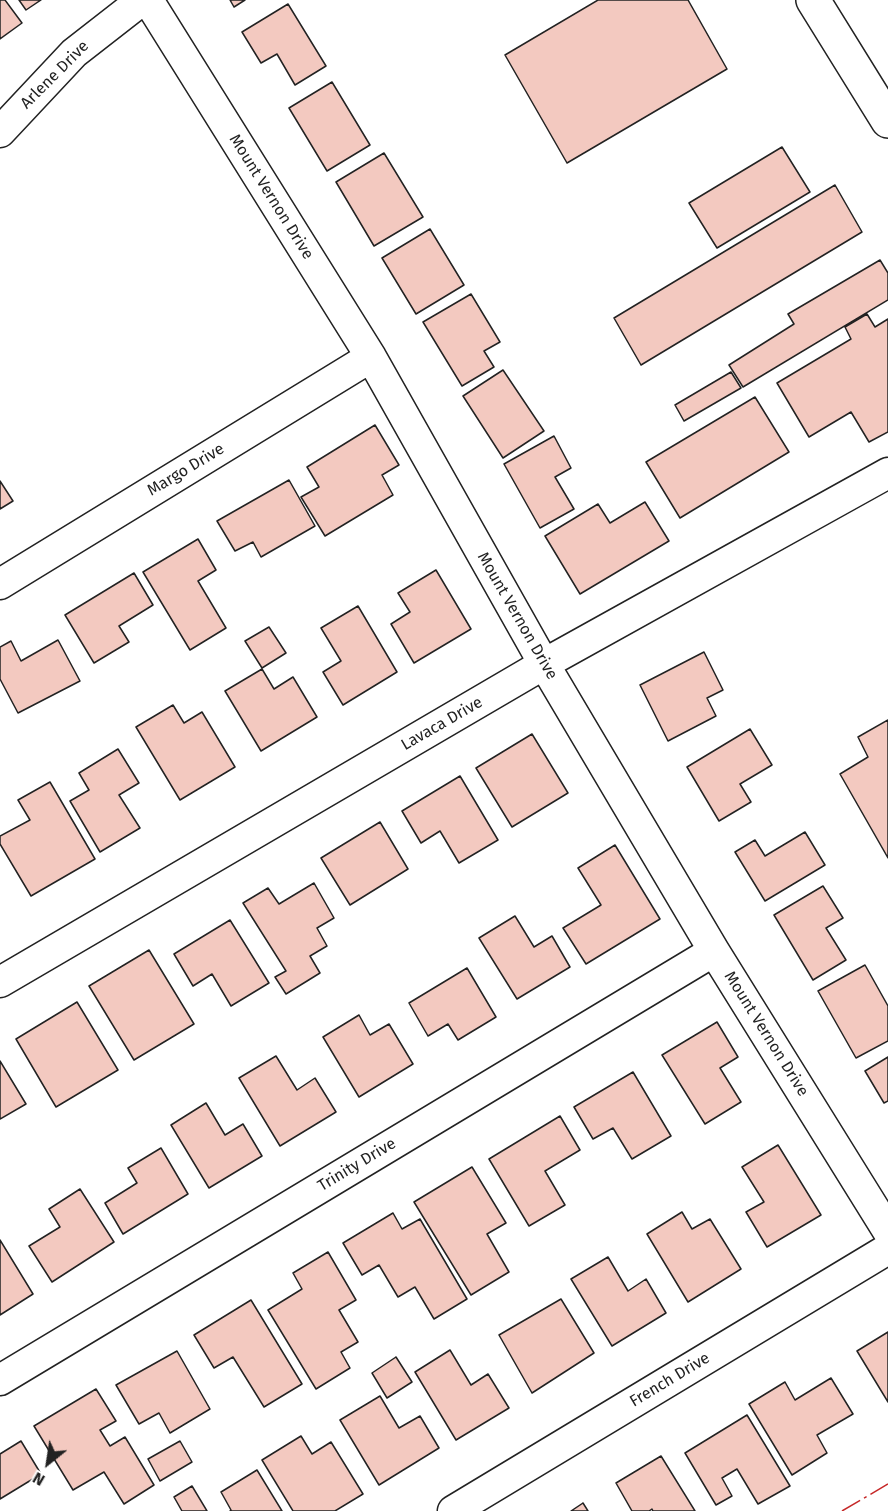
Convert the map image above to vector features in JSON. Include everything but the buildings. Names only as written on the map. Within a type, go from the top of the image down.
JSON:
[{"type":"main road","points":[[813,0],[888,122]]},
{"type":"street","name":"Arlene Drive","points":[[0,132],[74,53],[142,0]]},
{"type":"street","name":"Mount Vernon Drive","points":[[148,0],[371,357],[544,664],[714,951],[888,1232]]},
{"type":"street","name":"Margo Drive","points":[[0,584],[371,357]]},
{"type":"street","name":"Lavaca Drive","points":[[0,982],[544,664],[888,473]]},
{"type":"street","name":"Trinity Drive","points":[[0,1380],[714,951]]},
{"type":"street","name":"French Drive","points":[[453,1511],[888,1249]]},
{"type":"power","points":[[842,1511],[888,1484]]}]
